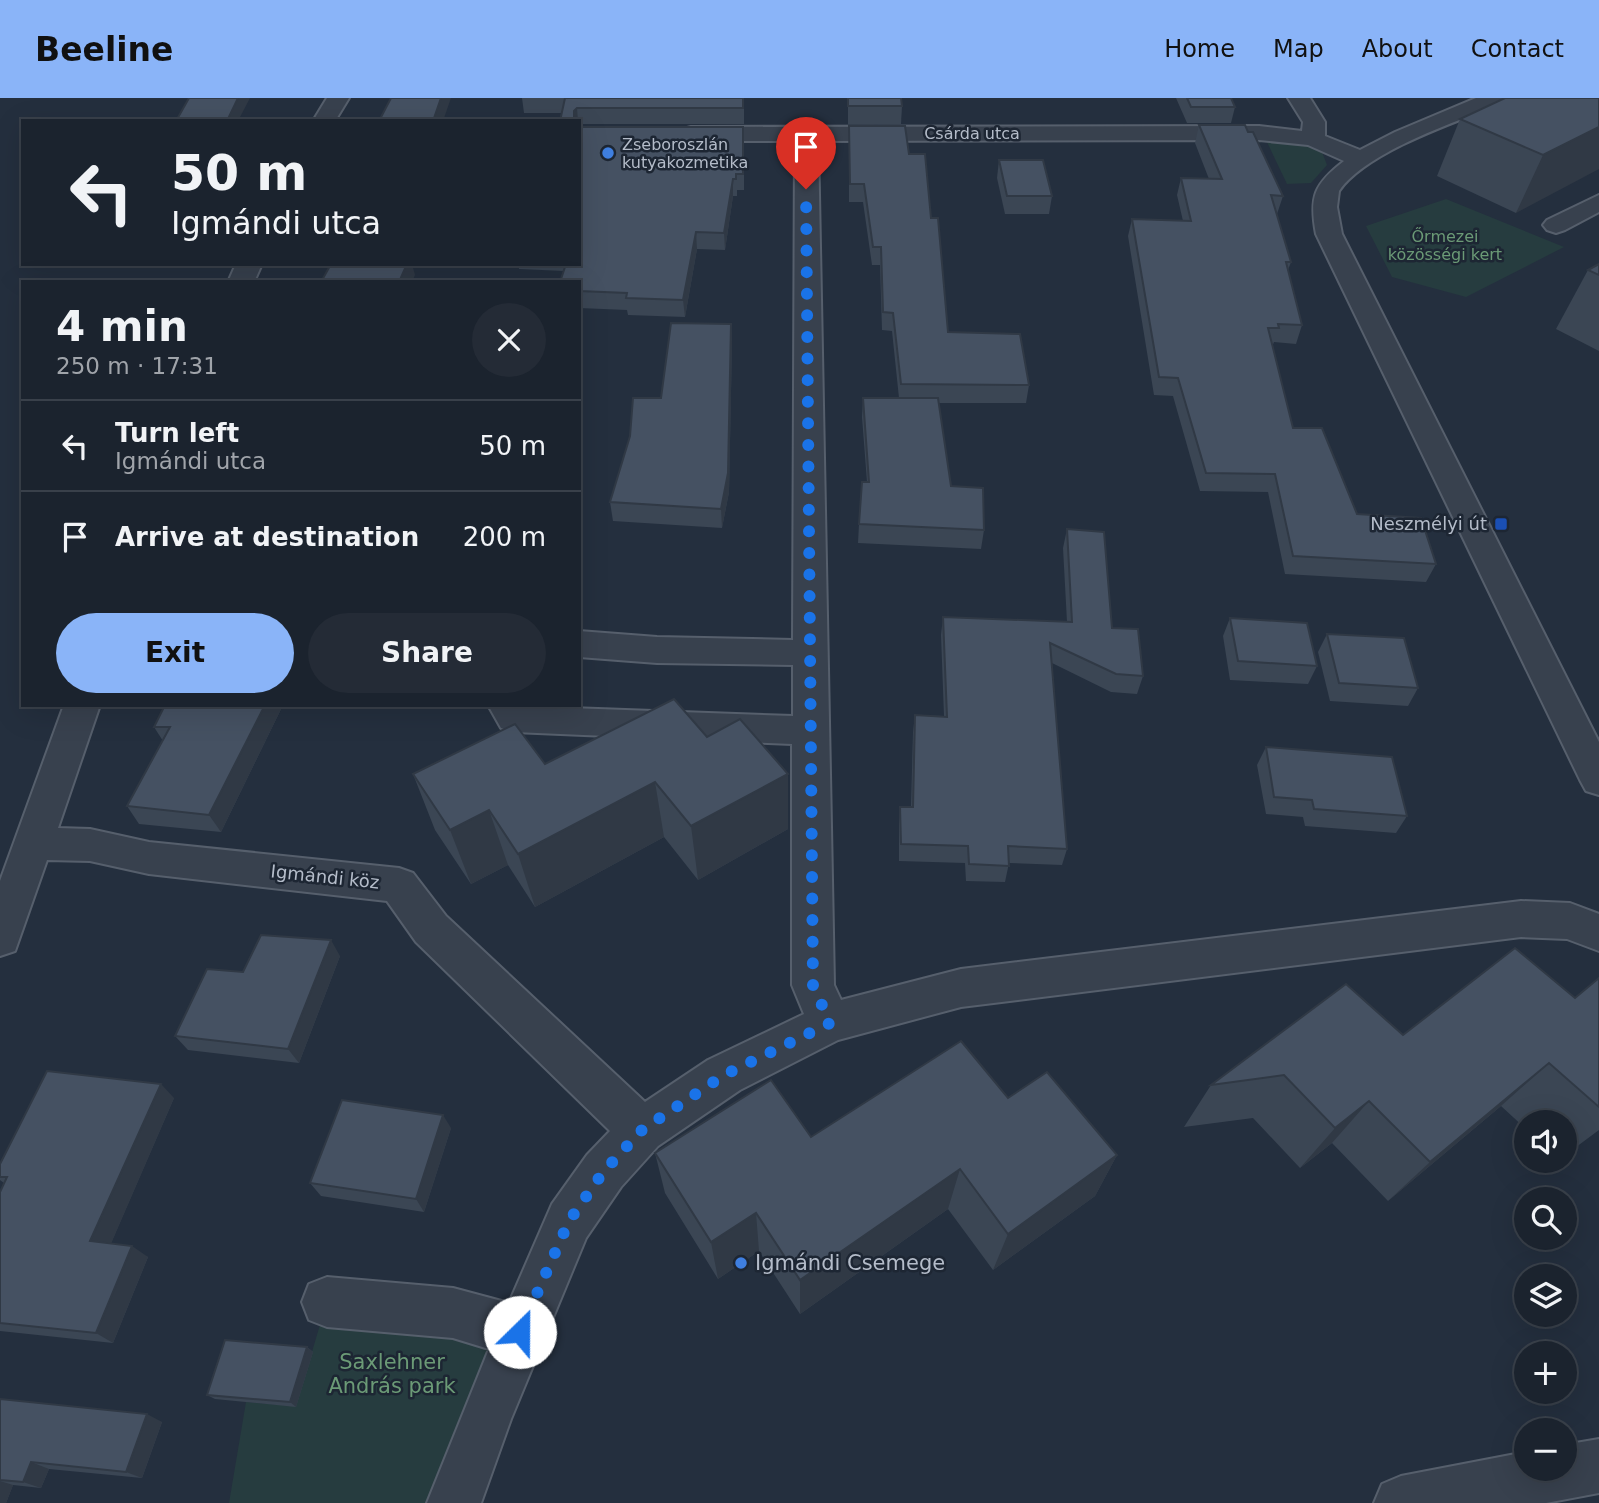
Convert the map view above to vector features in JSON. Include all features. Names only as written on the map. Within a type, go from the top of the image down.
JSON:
[{"type":"street","points":[[325,119],[338,98]]},
{"type":"street","points":[[1299,98],[1314,122],[1313,139]]},
{"type":"street","points":[[1496,98],[1360,159],[1339,173],[1327,191],[1324,209],[1329,234],[1599,780]]},
{"type":"street","name":"Csárda utca","points":[[662,134],[1290,134],[1313,139],[1360,159]]},
{"type":"street","points":[[806,134],[813,985],[830,1023]]},
{"type":"street","points":[[1556,225],[1599,202]]},
{"type":"street","points":[[581,644],[657,650],[810,653]]},
{"type":"street","points":[[0,938],[81,707]]},
{"type":"street","points":[[507,707],[514,718],[811,730]]},
{"type":"street","name":"Igmándi köz","points":[[33,842],[90,845],[149,858],[399,885],[431,929],[642,1130]]},
{"type":"street","points":[[454,1503],[520,1332],[569,1221],[604,1171],[642,1130],[724,1075],[830,1023],[961,988],[1521,919],[1589,919]]},
{"type":"street","points":[[327,1301],[453,1314],[520,1332]]},
{"type":"street","points":[[1401,1503],[1599,1466]]},
{"type":"green space","points":[[1266,140],[1309,145],[1322,152],[1327,165],[1311,183],[1287,184]]},
{"type":"green space","name":"Őrmezei közösségi kert","points":[[1446,199],[1564,247],[1466,297],[1392,277],[1366,226]]},
{"type":"green space","name":"Saxlehner András park","points":[[332,1284],[508,1306],[430,1503],[229,1503],[246,1402],[296,1406]]},
{"type":"building","points":[[189,98],[238,98],[228,119],[177,119]]},
{"type":"building","points":[[391,98],[441,98],[434,119],[380,119]]},
{"type":"building","points":[[565,98],[743,98],[743,108],[577,108],[574,111],[574,119],[560,119]]},
{"type":"building","points":[[848,98],[901,98],[902,106],[848,106]]},
{"type":"building","points":[[1187,98],[1231,98],[1235,107],[1191,107]]},
{"type":"building","points":[[1505,98],[1599,98],[1599,127],[1543,155],[1460,119]]},
{"type":"building","points":[[1199,125],[1245,125],[1248,132],[1253,132],[1283,196],[1271,195],[1291,262],[1286,262],[1302,325],[1278,324],[1279,328],[1268,328],[1293,428],[1322,428],[1357,514],[1421,518],[1436,564],[1293,556],[1275,474],[1206,473],[1178,378],[1159,377],[1132,219],[1191,221],[1181,178],[1222,179]]},
{"type":"building","points":[[849,126],[905,126],[909,154],[925,154],[931,218],[938,218],[948,332],[1020,334],[1029,385],[901,384],[893,313],[883,312],[881,247],[873,247],[864,184],[850,184]]},
{"type":"building","points":[[581,127],[743,127],[743,174],[736,174],[736,179],[733,179],[724,233],[696,232],[683,300],[626,298],[627,293],[581,291],[581,280],[561,280],[565,266],[581,266]]},
{"type":"building","points":[[999,160],[1043,160],[1052,196],[1007,196]]},
{"type":"building","points":[[1599,264],[1599,275],[1588,270]]},
{"type":"building","points":[[330,266],[406,266],[400,280],[322,280]]},
{"type":"building","points":[[671,323],[731,324],[728,473],[721,509],[610,502],[630,436],[633,398],[661,398]]},
{"type":"building","points":[[863,398],[938,398],[951,486],[983,488],[984,530],[859,524],[862,482],[869,482]]},
{"type":"building","points":[[1067,529],[1104,532],[1112,628],[1138,629],[1143,676],[1116,674],[1050,643],[1067,849],[1008,846],[1009,866],[969,864],[968,846],[901,844],[900,807],[913,807],[915,715],[947,717],[943,617],[1072,622]]},
{"type":"building","points":[[1230,618],[1307,623],[1317,666],[1238,661]]},
{"type":"building","points":[[1327,634],[1404,638],[1418,688],[1339,683]]},
{"type":"building","points":[[674,699],[707,737],[740,719],[788,774],[691,826],[655,782],[518,854],[489,810],[450,830],[413,774],[515,724],[545,764]]},
{"type":"building","points":[[164,707],[264,707],[209,815],[127,806],[170,727],[154,727]]},
{"type":"building","points":[[1266,747],[1392,757],[1407,816],[1314,809],[1312,800],[1274,797]]},
{"type":"building","points":[[261,935],[331,940],[288,1049],[175,1036],[207,969],[243,972]]},
{"type":"building","points":[[1515,948],[1575,998],[1599,978],[1599,1107],[1549,1063],[1430,1162],[1369,1101],[1335,1128],[1284,1075],[1211,1085],[1346,984],[1403,1035]]},
{"type":"building","points":[[961,1041],[1008,1098],[1047,1072],[1117,1155],[1008,1234],[960,1169],[800,1280],[756,1213],[711,1242],[655,1153],[771,1080],[811,1137]]},
{"type":"building","points":[[47,1071],[161,1084],[90,1241],[132,1246],[96,1333],[0,1323],[0,1192],[7,1177],[0,1177],[0,1164]]},
{"type":"building","points":[[342,1100],[443,1115],[416,1199],[310,1183]]},
{"type":"building","points":[[225,1340],[307,1347],[290,1402],[207,1395]]},
{"type":"building","points":[[0,1399],[147,1414],[126,1472],[31,1462],[23,1482],[0,1480]]},
{"type":"place","name":"Zseboroszlán kutyakozmetika","points":[[608,153]]},
{"type":"place","name":"Neszmélyi út","points":[[1501,524]]},
{"type":"place","name":"Igmándi Csemege","points":[[741,1263]]},
{"type":"route","points":[[520,1332],[569,1221],[604,1171],[642,1130],[724,1075],[830,1023],[813,985],[806,189]]}]
